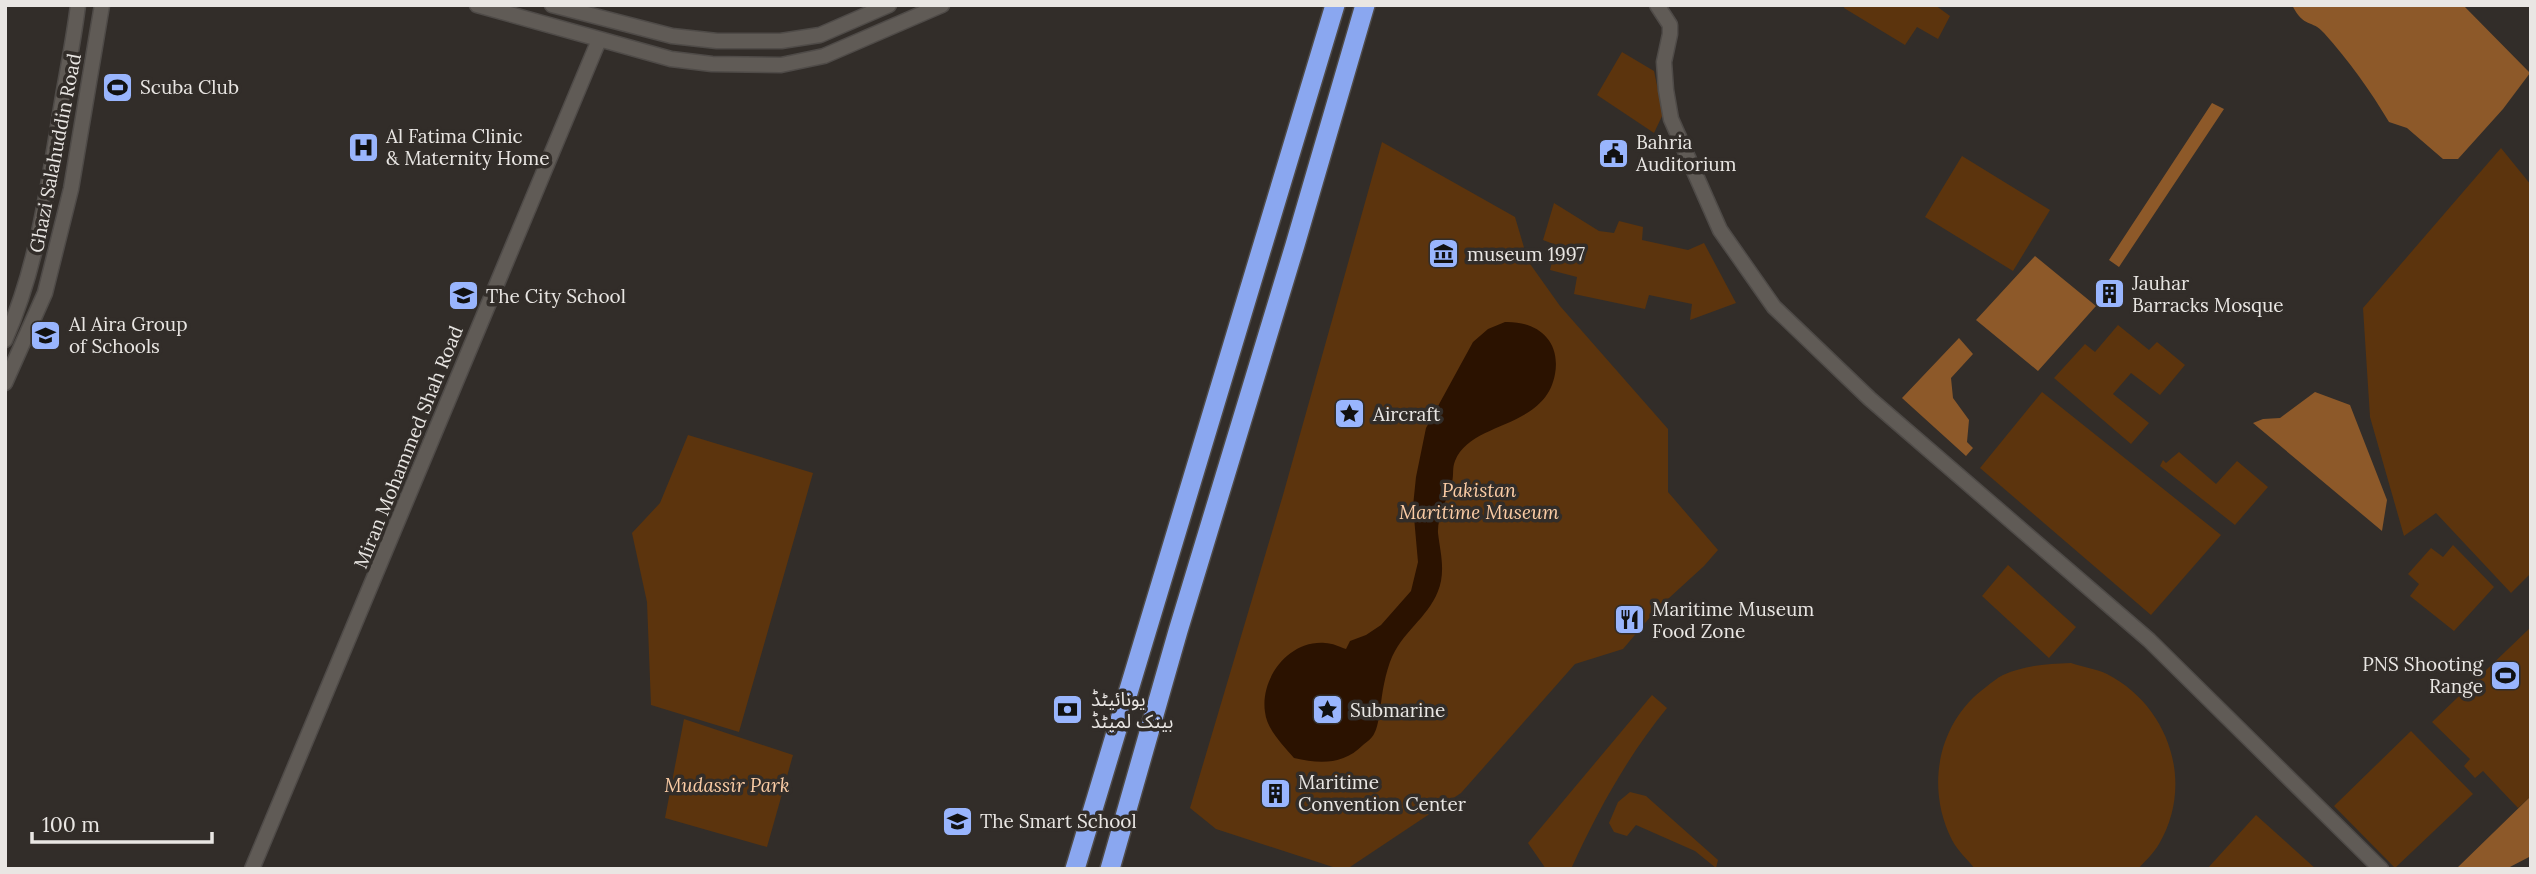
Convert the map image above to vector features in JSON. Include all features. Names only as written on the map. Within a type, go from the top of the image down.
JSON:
[{"type":"highway","points":[[1075,869],[1335,5]]},
{"type":"highway","points":[[1110,869],[1178,631],[1365,5]]},
{"type":"street","name":"Ghazi Salahuddin Road","points":[[5,340],[32,269],[78,5]]},
{"type":"street","name":"Ghazi Salahuddin Road","points":[[5,383],[45,293],[76,161],[102,5]]},
{"type":"street","points":[[477,5],[671,59],[712,64],[781,65],[824,56],[942,5]]},
{"type":"street","points":[[552,5],[672,36],[717,41],[781,41],[821,35],[889,5]]},
{"type":"street","points":[[1657,5],[1670,24],[1664,62],[1665,90],[1671,119],[1720,230],[1774,307],[1870,399],[2149,640],[2381,869]]},
{"type":"street","points":[[591,15],[599,39]]},
{"type":"street","points":[[599,39],[618,22]]},
{"type":"street","name":"Miran Mohammed Shah Road","points":[[252,869],[599,39]]},
{"type":"street","points":[[52,159],[76,161]]},
{"type":"green space","points":[[1845,5],[1935,5],[1950,16],[1938,39],[1917,27],[1905,45],[1844,8]]},
{"type":"green space","points":[[1622,52],[1654,71],[1663,114],[1654,133],[1597,95]]},
{"type":"green space","name":"Pakistan Maritime Museum","points":[[1382,142],[1515,217],[1528,261],[1560,306],[1668,429],[1668,492],[1718,550],[1657,609],[1623,649],[1575,664],[1461,793],[1347,869],[1339,869],[1216,829],[1190,808],[1283,495]]},
{"type":"green space","points":[[2501,148],[2531,185],[2531,573],[2511,593],[2436,513],[2404,536],[2370,417],[2363,308]]},
{"type":"green space","points":[[1962,156],[2050,210],[2013,271],[1925,217]]},
{"type":"green space","points":[[1554,203],[1599,231],[1614,233],[1619,221],[1643,227],[1642,240],[1688,250],[1704,243],[1736,303],[1690,320],[1692,304],[1649,295],[1645,309],[1574,294],[1577,277],[1550,270],[1556,245],[1543,240]]},
{"type":"green space","points":[[2118,325],[2149,350],[2157,342],[2185,365],[2160,395],[2131,373],[2113,394],[2149,423],[2131,444],[2054,378],[2085,344],[2095,352]]},
{"type":"green space","points":[[2042,392],[2221,535],[2151,615],[1980,468]]},
{"type":"green space","points":[[688,435],[813,473],[739,732],[651,705],[647,602],[632,533],[660,503]]},
{"type":"green space","points":[[2179,452],[2216,484],[2237,461],[2268,487],[2235,525],[2160,466],[2163,460],[2166,463]]},
{"type":"green space","points":[[2453,545],[2494,587],[2454,631],[2410,596],[2419,584],[2408,574],[2431,548],[2443,557]]},
{"type":"green space","points":[[2008,565],[2076,627],[2049,658],[1982,596]]},
{"type":"green space","name":"PNS Shooting Range","points":[[2531,627],[2531,796],[2518,808],[2483,771],[2475,778],[2464,766],[2470,759],[2432,722]]},
{"type":"green space","points":[[2071,663],[2103,672],[2129,688],[2146,705],[2160,726],[2170,748],[2175,772],[2175,796],[2170,820],[2159,844],[2138,869],[1975,869],[1952,840],[1939,799],[1938,778],[1947,737],[1970,701],[2001,676],[2028,667]]},
{"type":"green space","points":[[1652,695],[1667,708],[1614,786],[1571,869],[1546,869],[1528,843]]},
{"type":"green space","name":"Mudassir Park","points":[[684,719],[793,755],[767,847],[665,818]]},
{"type":"green space","points":[[2411,731],[2473,794],[2395,868],[2334,806]]},
{"type":"green space","points":[[1630,792],[1646,796],[1718,860],[1716,868],[1695,851],[1636,825],[1627,836],[1614,832],[1609,823],[1618,802]]},
{"type":"green space","points":[[2256,815],[2316,869],[2207,869]]},
{"type":"shaded area","points":[[2292,5],[2463,5],[2530,73],[2503,109],[2458,159],[2443,159],[2407,128],[2389,122],[2359,76],[2333,44],[2320,29],[2300,18]]},
{"type":"shaded area","points":[[2212,103],[2224,109],[2119,267],[2109,260]]},
{"type":"shaded area","points":[[2035,256],[2096,306],[2038,371],[1976,320]]},
{"type":"shaded area","points":[[1505,322],[1536,329],[1550,342],[1556,362],[1555,374],[1548,392],[1537,405],[1523,415],[1476,438],[1463,448],[1455,461],[1452,482],[1438,527],[1442,569],[1438,592],[1428,610],[1392,657],[1373,735],[1355,752],[1339,759],[1322,762],[1294,758],[1276,737],[1266,719],[1265,699],[1272,674],[1289,655],[1300,648],[1325,643],[1346,649],[1350,641],[1381,625],[1411,591],[1418,562],[1413,506],[1426,428],[1473,342],[1488,329]]},
{"type":"shaded area","points":[[1959,338],[1973,354],[1951,378],[1953,398],[1969,420],[1967,442],[1973,448],[1966,456],[1902,398]]},
{"type":"shaded area","points":[[2315,392],[2350,405],[2387,500],[2382,531],[2253,423],[2263,419],[2280,418]]},
{"type":"shaded area","points":[[2531,796],[2531,856],[2506,869],[2456,869]]},
{"type":"place","name":"Scuba Club","points":[[117,87]]},
{"type":"place","name":"Al Fatima Clinic & Maternity Home","points":[[363,147]]},
{"type":"place","name":"Bahria Auditorium","points":[[1613,153]]},
{"type":"place","name":"museum 1997","points":[[1444,254]]},
{"type":"place","name":"Jauhar Barracks Mosque","points":[[2109,294]]},
{"type":"place","name":"The City School","points":[[463,296]]},
{"type":"place","name":"Al Aira Group of Schools","points":[[46,335]]},
{"type":"place","name":"Aircraft","points":[[1350,414]]},
{"type":"place","name":"Maritime Museum Food Zone","points":[[1629,620]]},
{"type":"place","name":"PNS Shooting Range","points":[[2506,675]]},
{"type":"place","name":"یونائیٹڈ بینک لمیٹڈ","points":[[1068,710]]},
{"type":"place","name":"Submarine","points":[[1327,710]]},
{"type":"place","name":"Maritime Convention Center","points":[[1275,793]]},
{"type":"place","name":"The Smart School","points":[[957,821]]}]
